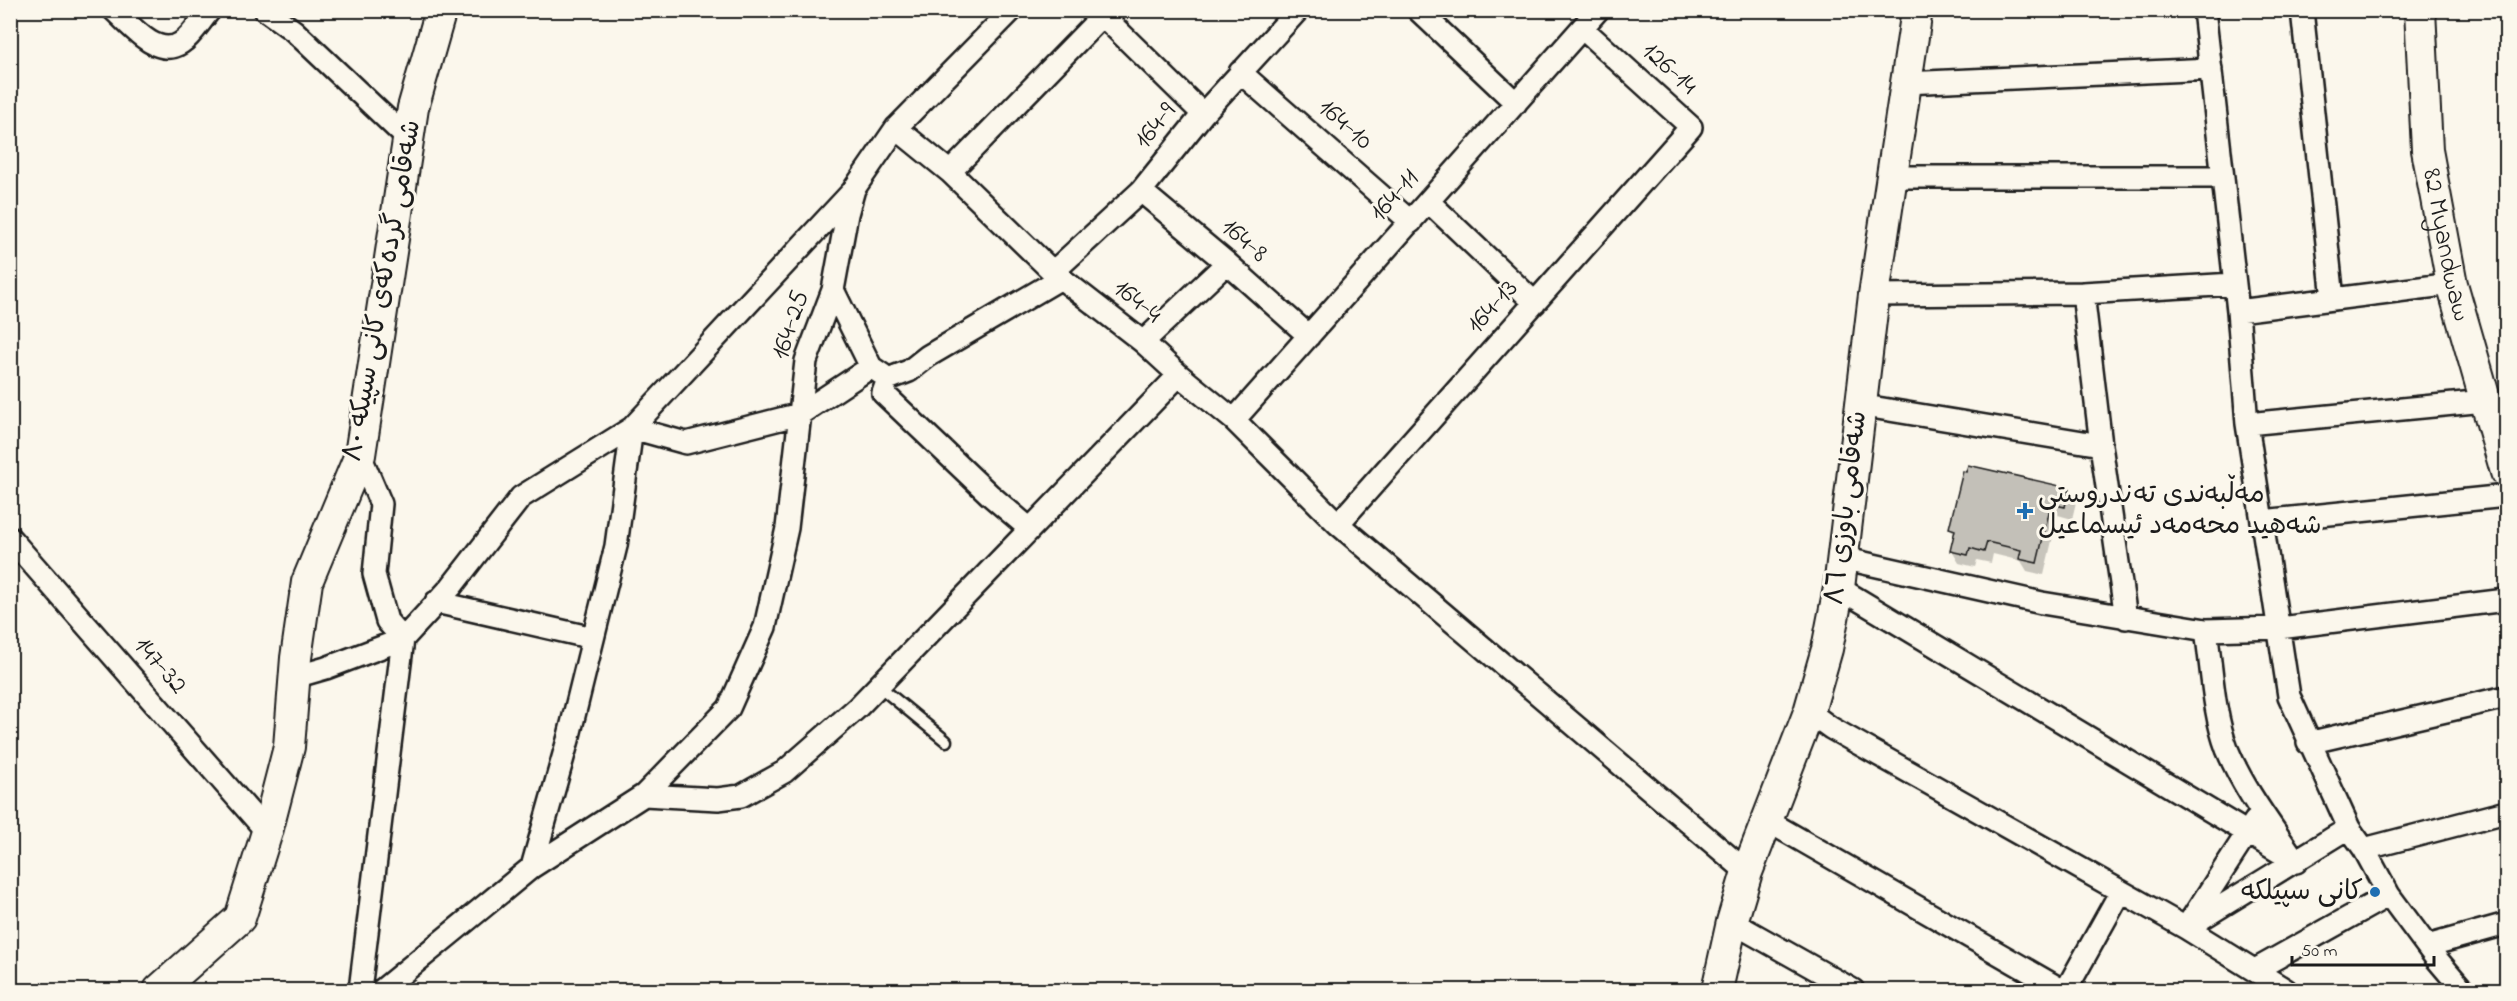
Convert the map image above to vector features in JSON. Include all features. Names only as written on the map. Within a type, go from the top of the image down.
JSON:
[{"type":"street","points":[[114,10],[151,43],[165,48],[182,43],[210,10]]},
{"type":"street","points":[[265,10],[294,31],[409,140]]},
{"type":"street","name":"شەقامی گردەکەی کانی سپیکە ٨٠","points":[[159,990],[240,918],[267,832],[289,747],[307,582],[360,455],[414,108],[441,10]]},
{"type":"street","name":"164-25","points":[[644,795],[729,708],[765,627],[787,528],[806,361],[833,290],[847,214],[855,189],[896,128],[1012,10]]},
{"type":"street","name":"164-9","points":[[632,428],[686,443],[800,414],[880,373],[909,371],[928,356],[1057,275],[1141,191],[1203,114],[1298,10]]},
{"type":"street","points":[[1418,10],[1516,103]]},
{"type":"street","name":"164-11","points":[[1234,420],[1598,10]]},
{"type":"street","name":"شەقامی باوزی ٨٦","points":[[1717,990],[1732,922],[1747,872],[1809,712],[1827,649],[1839,588],[1859,405],[1890,177],[1917,10]]},
{"type":"street","points":[[2204,10],[2238,311],[2247,424],[2289,696],[2308,743],[2349,828],[2364,849],[2389,895],[2463,990]]},
{"type":"street","points":[[2302,10],[2332,299]]},
{"type":"street","name":"82 Myandwaw","points":[[2420,10],[2427,150],[2452,284],[2506,472]]},
{"type":"street","points":[[950,172],[1106,13],[1203,114]]},
{"type":"street","name":"126-14","points":[[1582,28],[1691,127]]},
{"type":"street","points":[[1905,83],[2211,69]]},
{"type":"street","name":"164-10","points":[[1240,72],[1410,222]]},
{"type":"street","name":"164-13","points":[[1338,524],[1691,127]]},
{"type":"street","name":"164-4","points":[[896,128],[950,172],[1057,275],[1143,342],[1234,420],[1338,524],[1747,872]]},
{"type":"street","points":[[1890,177],[2223,177]]},
{"type":"street","points":[[295,677],[403,639],[436,602],[521,496],[632,428],[855,189]]},
{"type":"street","name":"164-8","points":[[1141,191],[1227,262],[1309,336]]},
{"type":"street","points":[[1429,202],[1535,303]]},
{"type":"street","points":[[1143,342],[1227,262]]},
{"type":"street","points":[[1874,296],[2082,293],[2234,284]]},
{"type":"street","points":[[2238,311],[2452,284]]},
{"type":"street","points":[[833,290],[880,373],[883,393],[990,495],[1030,529]]},
{"type":"street","points":[[2082,293],[2126,618]]},
{"type":"street","points":[[382,990],[532,867],[644,795],[718,799],[741,796],[761,786],[809,752],[879,686],[1179,375]]},
{"type":"street","points":[[2247,424],[2485,401]]},
{"type":"street","points":[[1859,405],[2101,445]]},
{"type":"street","points":[[532,867],[616,546],[632,428]]},
{"type":"street","points":[[360,455],[381,504],[374,574],[387,621],[403,639],[360,990]]},
{"type":"street","points":[[2262,521],[2506,496]]},
{"type":"street","name":"147-32","points":[[10,538],[267,832]]},
{"type":"street","points":[[1842,558],[2042,603],[2206,630],[2279,628],[2506,600]]},
{"type":"street","points":[[1839,588],[2296,862]]},
{"type":"street","points":[[436,602],[593,638]]},
{"type":"street","points":[[2206,630],[2220,723],[2227,748],[2262,811],[2296,862]]},
{"type":"street","points":[[2308,743],[2506,697]]},
{"type":"street","points":[[1809,712],[1831,728],[2186,928],[2286,990]]},
{"type":"street","points":[[2186,928],[2262,811]]},
{"type":"street","points":[[2364,849],[2506,812]]},
{"type":"street","points":[[1766,820],[2064,990],[2120,892]]},
{"type":"street","points":[[2186,928],[2349,828]]},
{"type":"street","points":[[2255,970],[2389,895]]},
{"type":"street","points":[[1732,922],[1853,990]]},
{"type":"street","points":[[2427,946],[2506,924]]},
{"type":"lane","points":[[879,686],[946,741]]},
{"type":"building","name":"مەڵبەندی تەندروستی شەهید محەمەد ئیسماعیل","points":[[1968,465],[2069,488],[2065,507],[2051,504],[2037,563],[2019,559],[2021,550],[1987,542],[1984,552],[1970,548],[1968,555],[1950,551],[1955,530],[1949,528],[1963,471],[1966,472]]},
{"type":"place","name":"مەڵبەندی تەندروستی شەهید محەمەد ئیسماعیل","points":[[2025,511]]},
{"type":"place","name":"کانی سپیلکە","points":[[2375,892]]}]
